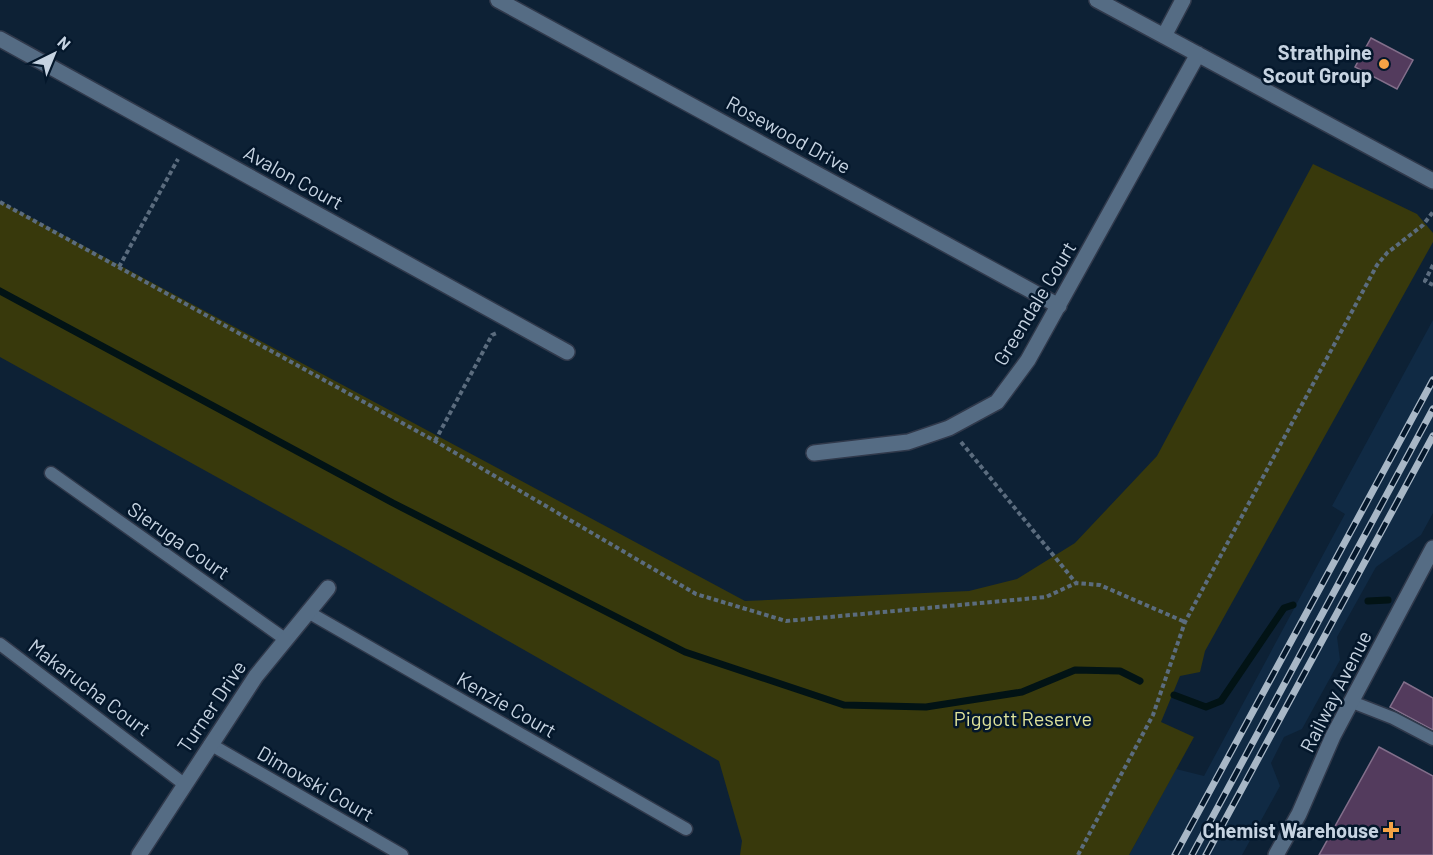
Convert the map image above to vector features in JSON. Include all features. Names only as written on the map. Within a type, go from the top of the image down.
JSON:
[{"type":"street","name":"Rosewood Drive","points":[[498,0],[1059,306]]},
{"type":"street","points":[[1097,0],[1433,181]]},
{"type":"street","points":[[1164,36],[1183,0]]},
{"type":"street","name":"Avalon Court","points":[[0,39],[567,352]]},
{"type":"street","name":"Greendale Court","points":[[814,453],[908,442],[949,428],[997,402],[1028,360],[1198,54]]},
{"type":"street","name":"Railway Avenue","points":[[1276,855],[1352,702],[1433,548]]},
{"type":"street","name":"Turner Drive","points":[[139,855],[256,676],[328,588]]},
{"type":"lane","name":"Sieruga Court","points":[[51,473],[285,639]]},
{"type":"lane","name":"Kenzie Court","points":[[308,612],[686,829]]},
{"type":"lane","name":"Makarucha Court","points":[[0,644],[184,784]]},
{"type":"lane","points":[[1352,702],[1394,718],[1433,739]]},
{"type":"lane","name":"Dimovski Court","points":[[210,744],[402,855]]},
{"type":"path","points":[[119,267],[187,142]]},
{"type":"path","points":[[0,202],[435,441],[696,594],[786,621],[1047,597],[1076,583],[1116,590],[1185,622]]},
{"type":"path","points":[[1078,855],[1153,715],[1185,622],[1377,265],[1387,253],[1423,225],[1432,212]]},
{"type":"path","points":[[1433,265],[1425,281],[1433,285]]},
{"type":"path","points":[[435,441],[492,335],[517,324]]},
{"type":"path","points":[[949,428],[1076,583]]},
{"type":"shaded area","points":[[1433,320],[1433,513],[1421,535],[1376,567],[1337,637],[1340,660],[1302,729],[1284,737],[1271,763],[1280,786],[1242,855],[1129,855],[1176,769],[1204,776],[1345,514],[1332,506]]},
{"type":"green space","name":"Piggott Reserve","points":[[1313,164],[1417,214],[1433,233],[1433,242],[1205,651],[1200,672],[1180,676],[1161,722],[1194,737],[1129,855],[740,855],[742,841],[719,761],[352,552],[0,357],[0,201],[745,601],[969,591],[1017,579],[1075,543],[1157,456]]},
{"type":"building","name":"Strathpine Scout Group","points":[[1371,38],[1413,60],[1397,89],[1355,67]]},
{"type":"building","points":[[1404,682],[1433,698],[1433,730],[1390,707]]},
{"type":"building","points":[[1379,747],[1433,776],[1433,855],[1319,855]]},
{"type":"waterway","points":[[0,291],[393,503],[685,652],[844,705],[926,707],[1022,692],[1075,670],[1120,671],[1140,681]]},
{"type":"waterway","points":[[1368,601],[1388,600]]},
{"type":"waterway","points":[[1174,695],[1206,707],[1221,701],[1284,608],[1293,605]]},
{"type":"railway","points":[[1175,855],[1433,380]]},
{"type":"railway","points":[[1192,855],[1433,409]]},
{"type":"railway","points":[[1206,855],[1433,436]]},
{"type":"place","name":"Strathpine Scout Group","points":[[1384,64]]},
{"type":"place","name":"Chemist Warehouse","points":[[1391,830]]}]
